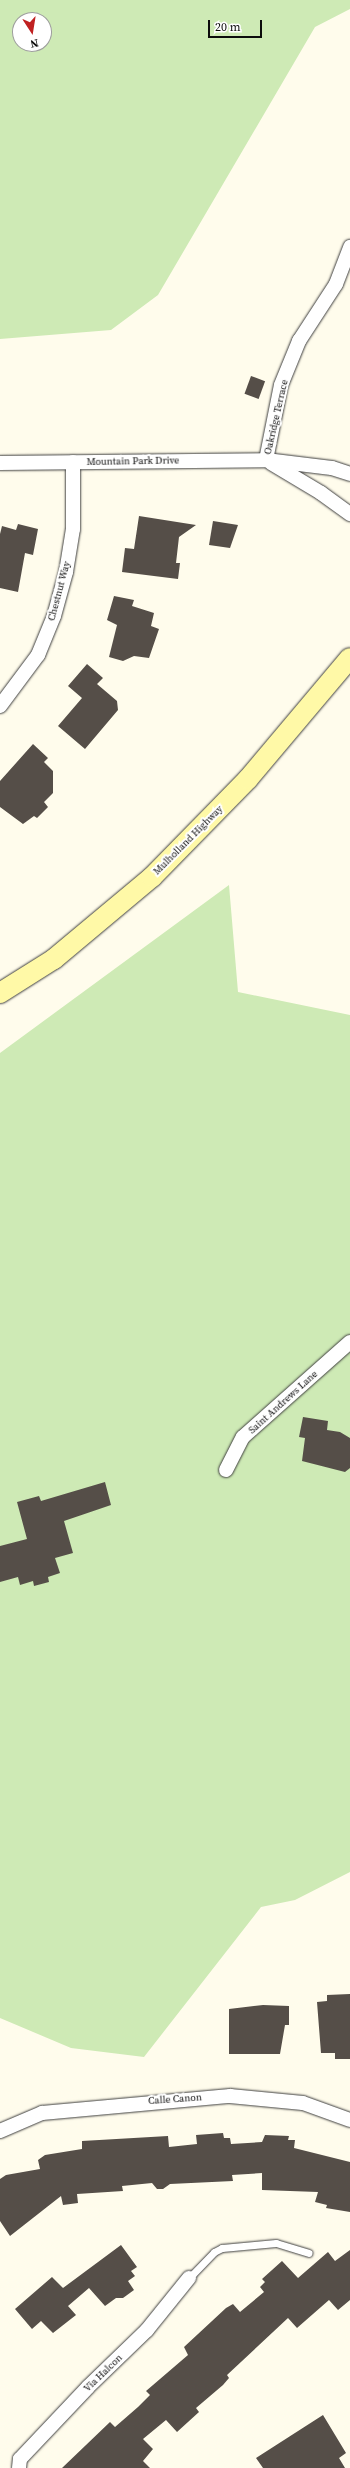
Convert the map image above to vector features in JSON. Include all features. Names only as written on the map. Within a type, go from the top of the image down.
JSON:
[{"type":"main road","name":"Mulholland Highway","points":[[0,993],[54,959],[152,877],[248,779],[350,658]]},
{"type":"street","name":"Oakridge Terrace","points":[[266,460],[281,385],[299,341],[336,284],[350,247]]},
{"type":"street","name":"Mountain Park Drive","points":[[0,463],[266,460],[332,468],[350,474]]},
{"type":"street","points":[[266,460],[321,493],[349,512]]},
{"type":"street","name":"Chestnut Way","points":[[0,706],[38,655],[54,616],[66,572],[73,529],[73,462]]},
{"type":"street","name":"Saint Andrews Lane","points":[[226,1470],[243,1437],[350,1342]]},
{"type":"street","name":"Calle Canon","points":[[0,2131],[42,2113],[230,2096],[303,2103],[350,2120]]},
{"type":"street","name":"Via Halcon","points":[[19,2468],[20,2459],[88,2387],[147,2330],[189,2278]]},
{"type":"lane","points":[[189,2278],[214,2252],[222,2248],[276,2243],[309,2253]]},
{"type":"green space","points":[[0,0],[350,0],[350,9],[315,27],[158,295],[111,330],[0,339]]},
{"type":"green space","points":[[229,885],[238,992],[350,1015],[350,1872],[295,1900],[261,1907],[144,2057],[71,2048],[0,2018],[0,1053]]},
{"type":"building","points":[[251,376],[265,381],[259,399],[245,394]]},
{"type":"building","points":[[139,516],[196,525],[179,537],[176,563],[180,563],[178,579],[122,572],[125,548],[134,549]]},
{"type":"building","points":[[213,521],[238,525],[230,548],[209,545]]},
{"type":"building","points":[[18,524],[38,529],[33,555],[25,553],[18,592],[0,588],[0,534],[2,526],[16,530]]},
{"type":"building","points":[[114,596],[134,600],[132,606],[154,613],[151,626],[159,629],[149,658],[134,656],[123,661],[109,657],[117,625],[107,620]]},
{"type":"building","points":[[87,664],[103,678],[97,684],[117,701],[118,710],[85,749],[58,726],[82,698],[68,686]]},
{"type":"building","points":[[33,744],[48,758],[44,762],[53,771],[53,793],[44,802],[48,807],[37,818],[34,816],[23,824],[0,807],[0,781]]},
{"type":"building","points":[[303,1417],[328,1421],[327,1430],[340,1432],[350,1438],[350,1468],[345,1472],[302,1461],[305,1438],[299,1437]]},
{"type":"building","points":[[105,1482],[111,1505],[64,1521],[73,1553],[55,1558],[60,1573],[48,1577],[49,1582],[34,1586],[33,1581],[20,1585],[18,1577],[0,1582],[0,1546],[27,1539],[17,1502],[39,1496],[41,1501]]},
{"type":"building","points":[[350,1994],[350,2059],[335,2059],[335,2053],[321,2053],[317,2002],[327,2001],[327,1995]]},
{"type":"building","points":[[263,2005],[289,2006],[289,2025],[285,2025],[280,2054],[229,2054],[229,2009]]},
{"type":"building","points":[[223,2133],[224,2138],[230,2138],[231,2144],[262,2142],[265,2135],[289,2136],[288,2140],[295,2140],[294,2148],[350,2162],[350,2212],[326,2208],[327,2205],[315,2202],[318,2192],[262,2190],[262,2173],[232,2175],[233,2181],[170,2184],[163,2189],[157,2189],[152,2183],[122,2186],[123,2191],[77,2194],[78,2203],[63,2205],[61,2196],[10,2236],[0,2221],[0,2179],[6,2175],[40,2169],[38,2160],[45,2155],[82,2149],[82,2141],[168,2136],[169,2147],[197,2144],[196,2135]]},
{"type":"building","points":[[121,2245],[137,2267],[131,2271],[135,2276],[128,2281],[134,2290],[123,2298],[116,2298],[105,2306],[89,2288],[68,2306],[76,2315],[53,2333],[41,2321],[32,2329],[15,2309],[52,2277],[63,2288]]},
{"type":"building","points":[[350,2250],[350,2300],[338,2310],[329,2300],[297,2328],[288,2318],[227,2375],[229,2378],[223,2385],[196,2408],[199,2412],[177,2432],[166,2420],[143,2439],[153,2449],[143,2461],[150,2468],[62,2468],[110,2422],[115,2427],[138,2407],[150,2395],[146,2391],[188,2355],[184,2347],[226,2308],[233,2304],[240,2312],[264,2292],[260,2287],[265,2282],[262,2279],[282,2261],[298,2278],[328,2252],[335,2261]]},
{"type":"building","points":[[323,2415],[346,2453],[339,2458],[345,2468],[263,2468],[256,2458]]}]
